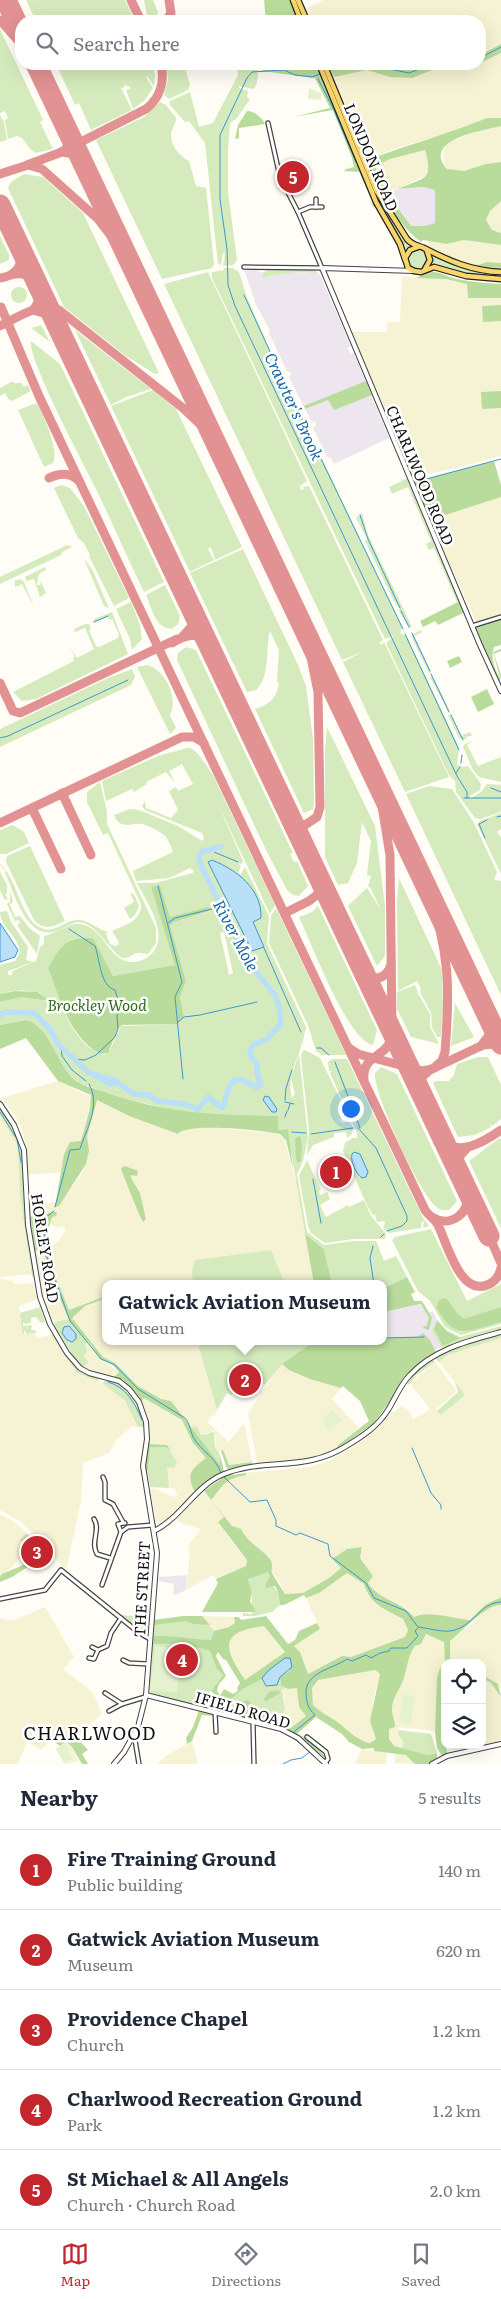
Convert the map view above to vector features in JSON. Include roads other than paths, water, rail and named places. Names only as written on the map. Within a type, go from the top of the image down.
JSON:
[{"type":"main road","points":[[293,0],[299,15]]},
{"type":"main road","points":[[298,0],[304,15]]},
{"type":"main road","name":"LONDON ROAD","points":[[321,70],[376,202],[400,244],[405,259]]},
{"type":"main road","name":"LONDON ROAD","points":[[326,70],[380,199],[407,239],[413,245],[420,247]]},
{"type":"main road","points":[[501,272],[463,266],[420,247],[410,250],[405,259],[408,268],[414,272],[435,267],[466,276],[501,279]]},
{"type":"main road","points":[[424,270],[430,260],[425,249]]},
{"type":"street","points":[[268,123],[279,174],[322,268]]},
{"type":"street","points":[[316,199],[316,207]]},
{"type":"street","points":[[298,212],[322,207]]},
{"type":"street","points":[[396,270],[402,268],[405,259]]},
{"type":"street","points":[[244,267],[414,272]]},
{"type":"street","name":"CHARLWOOD ROAD","points":[[322,268],[472,626],[501,690]]},
{"type":"street","points":[[472,626],[501,616]]},
{"type":"street","name":"HORLEY ROAD","points":[[0,1104],[14,1125],[24,1150],[28,1225],[40,1297],[50,1324],[67,1353],[80,1368],[89,1373],[117,1380],[131,1390],[145,1419],[147,1442]]},
{"type":"street","points":[[154,1532],[206,1485],[224,1474],[246,1468],[310,1462],[335,1454],[360,1438],[380,1421],[405,1380],[424,1362],[450,1348],[501,1332]]},
{"type":"street","name":"THE STREET","points":[[114,1764],[122,1755],[133,1736],[144,1710],[146,1696],[157,1559],[143,1466],[147,1442]]},
{"type":"street","points":[[103,1477],[105,1482],[104,1500],[113,1504],[128,1527]]},
{"type":"street","points":[[94,1519],[97,1523],[94,1550],[97,1554],[110,1558]]},
{"type":"street","points":[[121,1532],[118,1524],[124,1522]]},
{"type":"street","points":[[102,1585],[110,1558],[121,1532],[128,1527],[153,1525]]},
{"type":"street","points":[[0,1599],[44,1590],[61,1570],[150,1639]]},
{"type":"street","points":[[89,1658],[94,1659],[98,1650],[107,1646],[111,1633],[121,1618]]},
{"type":"street","points":[[92,1647],[98,1650]]},
{"type":"street","points":[[123,1660],[129,1664],[148,1664]]},
{"type":"street","points":[[105,1693],[122,1704]]},
{"type":"street","points":[[109,1711],[122,1704],[146,1696]]},
{"type":"street","name":"IFIELD ROAD","points":[[146,1696],[281,1729],[293,1735],[326,1763],[328,1759],[326,1752],[307,1737]]},
{"type":"street","points":[[214,1712],[216,1732]]},
{"type":"street","points":[[253,1723],[254,1764]]},
{"type":"street","points":[[133,1736],[139,1764]]},
{"type":"street","points":[[432,1764],[448,1756],[501,1744]]},
{"type":"water","points":[[212,860],[239,875],[253,890],[260,908],[261,918],[253,922],[264,947],[252,951],[208,862]]},
{"type":"water","points":[[0,923],[18,950],[15,957],[0,962]]},
{"type":"water","points":[[265,1096],[269,1097],[277,1109],[276,1112],[272,1112],[263,1100]]},
{"type":"water","points":[[354,1152],[360,1154],[368,1172],[366,1177],[362,1178],[354,1167],[352,1154]]},
{"type":"water","points":[[69,1326],[76,1334],[76,1339],[72,1342],[67,1340],[62,1333],[64,1327]]},
{"type":"water","points":[[285,1658],[290,1658],[292,1667],[280,1677],[277,1685],[266,1686],[262,1678]]},
{"type":"waterway","name":"Crawter's Brook","points":[[486,55],[501,47]]},
{"type":"waterway","name":"Crawter's Brook","points":[[320,74],[312,77],[295,75],[284,70],[252,72],[247,78],[220,135],[220,199],[227,249],[228,285],[235,306],[457,776],[467,792],[467,798]]},
{"type":"waterway","name":"Crawter's Brook","points":[[395,70],[409,73],[417,70]]},
{"type":"waterway","points":[[318,79],[356,162]]},
{"type":"waterway","points":[[358,166],[367,187]]},
{"type":"waterway","points":[[244,295],[274,360]]},
{"type":"waterway","points":[[276,363],[307,430]]},
{"type":"waterway","points":[[309,434],[403,629]]},
{"type":"waterway","points":[[415,482],[501,459]]},
{"type":"waterway","points":[[360,515],[368,539],[400,608]]},
{"type":"waterway","points":[[401,611],[409,627]]},
{"type":"waterway","points":[[94,622],[108,616]]},
{"type":"waterway","points":[[412,633],[430,671]]},
{"type":"waterway","points":[[405,634],[459,750]]},
{"type":"waterway","points":[[431,674],[449,712]]},
{"type":"waterway","points":[[0,738],[128,680]]},
{"type":"waterway","points":[[451,715],[463,740]]},
{"type":"waterway","points":[[461,763],[462,755]]},
{"type":"waterway","name":"Crawter's Brook","points":[[456,773],[460,767]]},
{"type":"waterway","points":[[491,788],[501,792]]},
{"type":"waterway","name":"River Mole","points":[[464,798],[501,798]]},
{"type":"waterway","points":[[497,817],[501,816]]},
{"type":"waterway","points":[[485,838],[479,824],[487,820]]},
{"type":"waterway","name":"River Mole","points":[[0,1015],[6,1012],[34,1013],[50,1029],[58,1044],[89,1073],[114,1080],[134,1094],[149,1095],[157,1101],[184,1104],[198,1109],[208,1097],[222,1108],[230,1086],[236,1080],[241,1080],[256,1087],[261,1085],[257,1074],[257,1064],[251,1057],[250,1051],[253,1045],[267,1039],[281,1024],[279,1006],[275,995],[248,962],[200,863],[201,852],[221,847]]},
{"type":"waterway","points":[[214,852],[238,862]]},
{"type":"waterway","points":[[158,886],[182,982],[175,997],[183,1079]]},
{"type":"waterway","points":[[168,923],[175,918],[212,909]]},
{"type":"waterway","points":[[69,929],[95,946],[103,978],[110,988],[115,990],[120,1006],[117,1016],[118,1029],[115,1037],[96,1055],[85,1060],[73,1059]]},
{"type":"waterway","points":[[264,948],[301,1032]]},
{"type":"waterway","points":[[177,1023],[184,1017],[257,1002]]},
{"type":"waterway","points":[[61,1047],[62,1056],[72,1070],[86,1081]]},
{"type":"waterway","points":[[317,1048],[321,1048],[329,1055]]},
{"type":"waterway","points":[[335,1062],[360,1128]]},
{"type":"waterway","points":[[285,1100],[286,1088],[292,1070]]},
{"type":"waterway","points":[[96,1076],[110,1084],[118,1082]]},
{"type":"waterway","points":[[55,1207],[70,1150],[80,1149],[92,1116],[94,1100],[89,1084]]},
{"type":"waterway","points":[[285,1102],[294,1104]]},
{"type":"waterway","points":[[288,1110],[290,1104]]},
{"type":"waterway","points":[[285,1117],[287,1111]]},
{"type":"waterway","points":[[0,1112],[17,1139],[21,1162]]},
{"type":"waterway","points":[[311,1134],[353,1128]]},
{"type":"waterway","points":[[358,1128],[376,1148],[407,1216],[407,1221],[402,1226],[387,1231]]},
{"type":"waterway","points":[[292,1132],[306,1133]]},
{"type":"waterway","points":[[313,1179],[321,1223]]},
{"type":"waterway","points":[[54,1211],[45,1218],[46,1228],[43,1246],[70,1321],[101,1359],[115,1365],[138,1389],[185,1418],[193,1437],[216,1463],[221,1473]]},
{"type":"waterway","points":[[381,1237],[384,1234]]},
{"type":"waterway","points":[[373,1246],[370,1258],[373,1280]]},
{"type":"waterway","points":[[387,1338],[424,1337]]},
{"type":"waterway","points":[[108,1382],[114,1384],[129,1396],[142,1420]]},
{"type":"waterway","points":[[412,1448],[431,1493],[441,1505],[441,1509]]},
{"type":"waterway","points":[[224,1477],[250,1502],[267,1500],[276,1520],[276,1526],[296,1535],[300,1533],[328,1544],[330,1556],[366,1583],[374,1598],[406,1611],[418,1627],[446,1631],[458,1629],[471,1621],[487,1606],[501,1602]]},
{"type":"waterway","points":[[305,1747],[292,1737],[295,1731],[315,1715],[309,1708],[306,1698],[307,1687],[314,1676],[347,1659],[352,1661],[366,1655],[371,1658],[389,1651],[391,1648],[407,1648],[418,1636],[415,1631],[418,1628]]},
{"type":"waterway","points":[[283,1764],[302,1758],[311,1751]]},
{"type":"place","name":"St Michael & All Angels","points":[[293,177]]},
{"type":"place","name":"Fire Training Ground","points":[[336,1172]]},
{"type":"place","name":"Gatwick Aviation Museum","points":[[245,1380]]},
{"type":"place","name":"Providence Chapel","points":[[37,1552]]},
{"type":"place","name":"Charlwood Recreation Ground","points":[[182,1660]]},
{"type":"district","name":"CHARLWOOD","points":[[90,1732]]},
{"type":"park label","name":"Brockley Wood","points":[[97,1004]]}]
